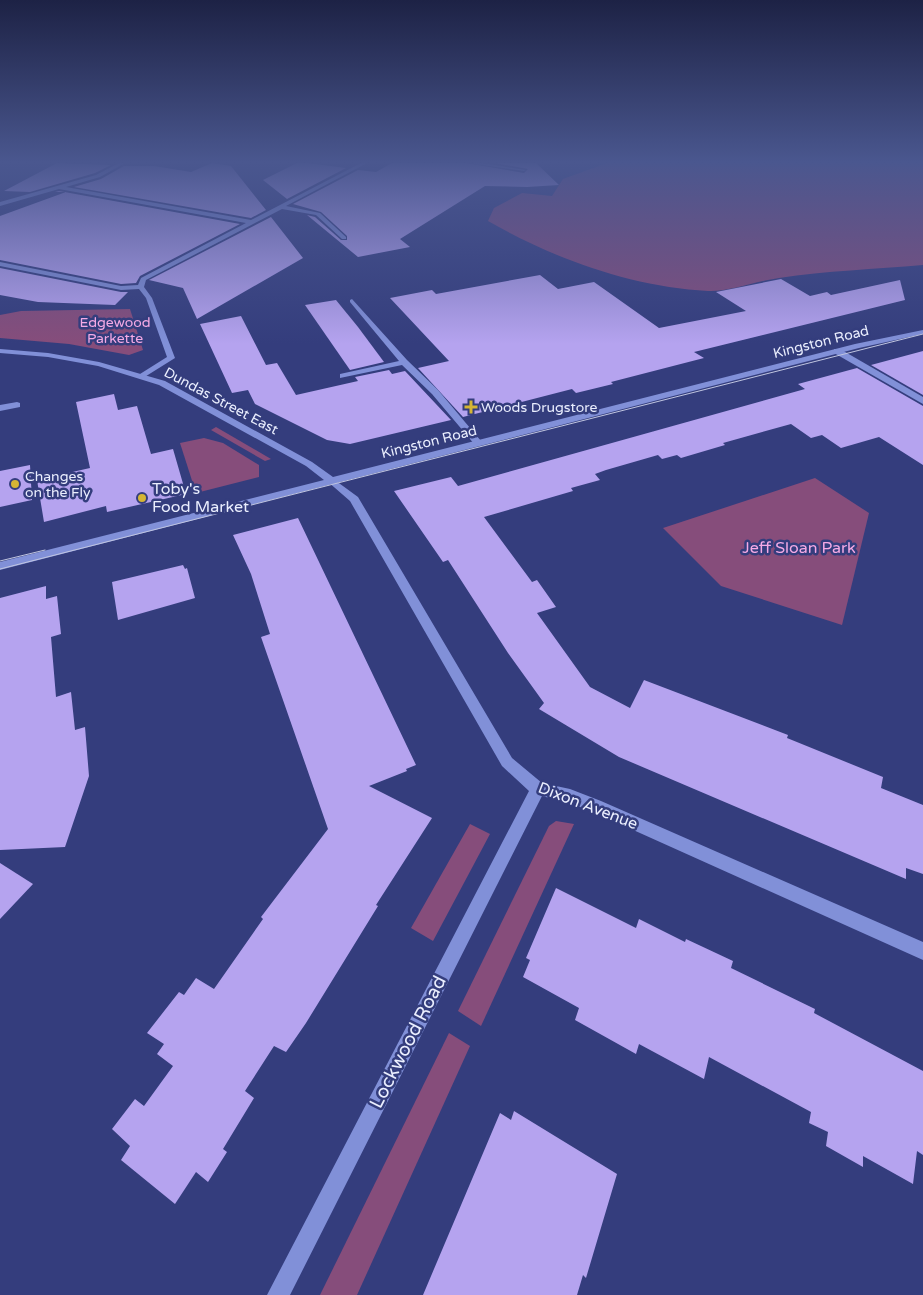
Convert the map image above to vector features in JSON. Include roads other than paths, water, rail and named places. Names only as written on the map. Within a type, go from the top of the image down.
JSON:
[{"type":"street","points":[[143,376],[171,358],[149,298],[141,287],[142,279],[249,223]]},
{"type":"street","points":[[328,223],[344,238]]},
{"type":"street","points":[[0,264],[121,288],[141,287]]},
{"type":"street","points":[[352,301],[404,362],[435,392],[478,443]]},
{"type":"street","name":"Kingston Road","points":[[0,566],[478,443],[923,332]]},
{"type":"street","name":"Dundas Street East","points":[[0,351],[72,359],[143,376],[180,392],[309,464],[332,481]]},
{"type":"street","points":[[837,352],[923,401]]},
{"type":"street","points":[[343,376],[404,362]]},
{"type":"street","points":[[0,408],[17,405]]},
{"type":"street","name":"Dixon Avenue","points":[[332,481],[354,499],[507,762],[538,789],[570,796],[596,806],[923,951]]},
{"type":"street","name":"Lockwood Road","points":[[278,1295],[538,789]]},
{"type":"tram line","points":[[0,569],[923,334]]},
{"type":"tram line","points":[[0,561],[45,550]]},
{"type":"place","name":"Woods Drugstore","points":[[471,407]]},
{"type":"place","name":"Changes on the Fly","points":[[15,484]]},
{"type":"place","name":"Toby's Food Market","points":[[142,498]]},
{"type":"park label","name":"Edgewood Parkette","points":[[115,330]]},
{"type":"park label","name":"Jeff Sloan Park","points":[[799,548]]}]
